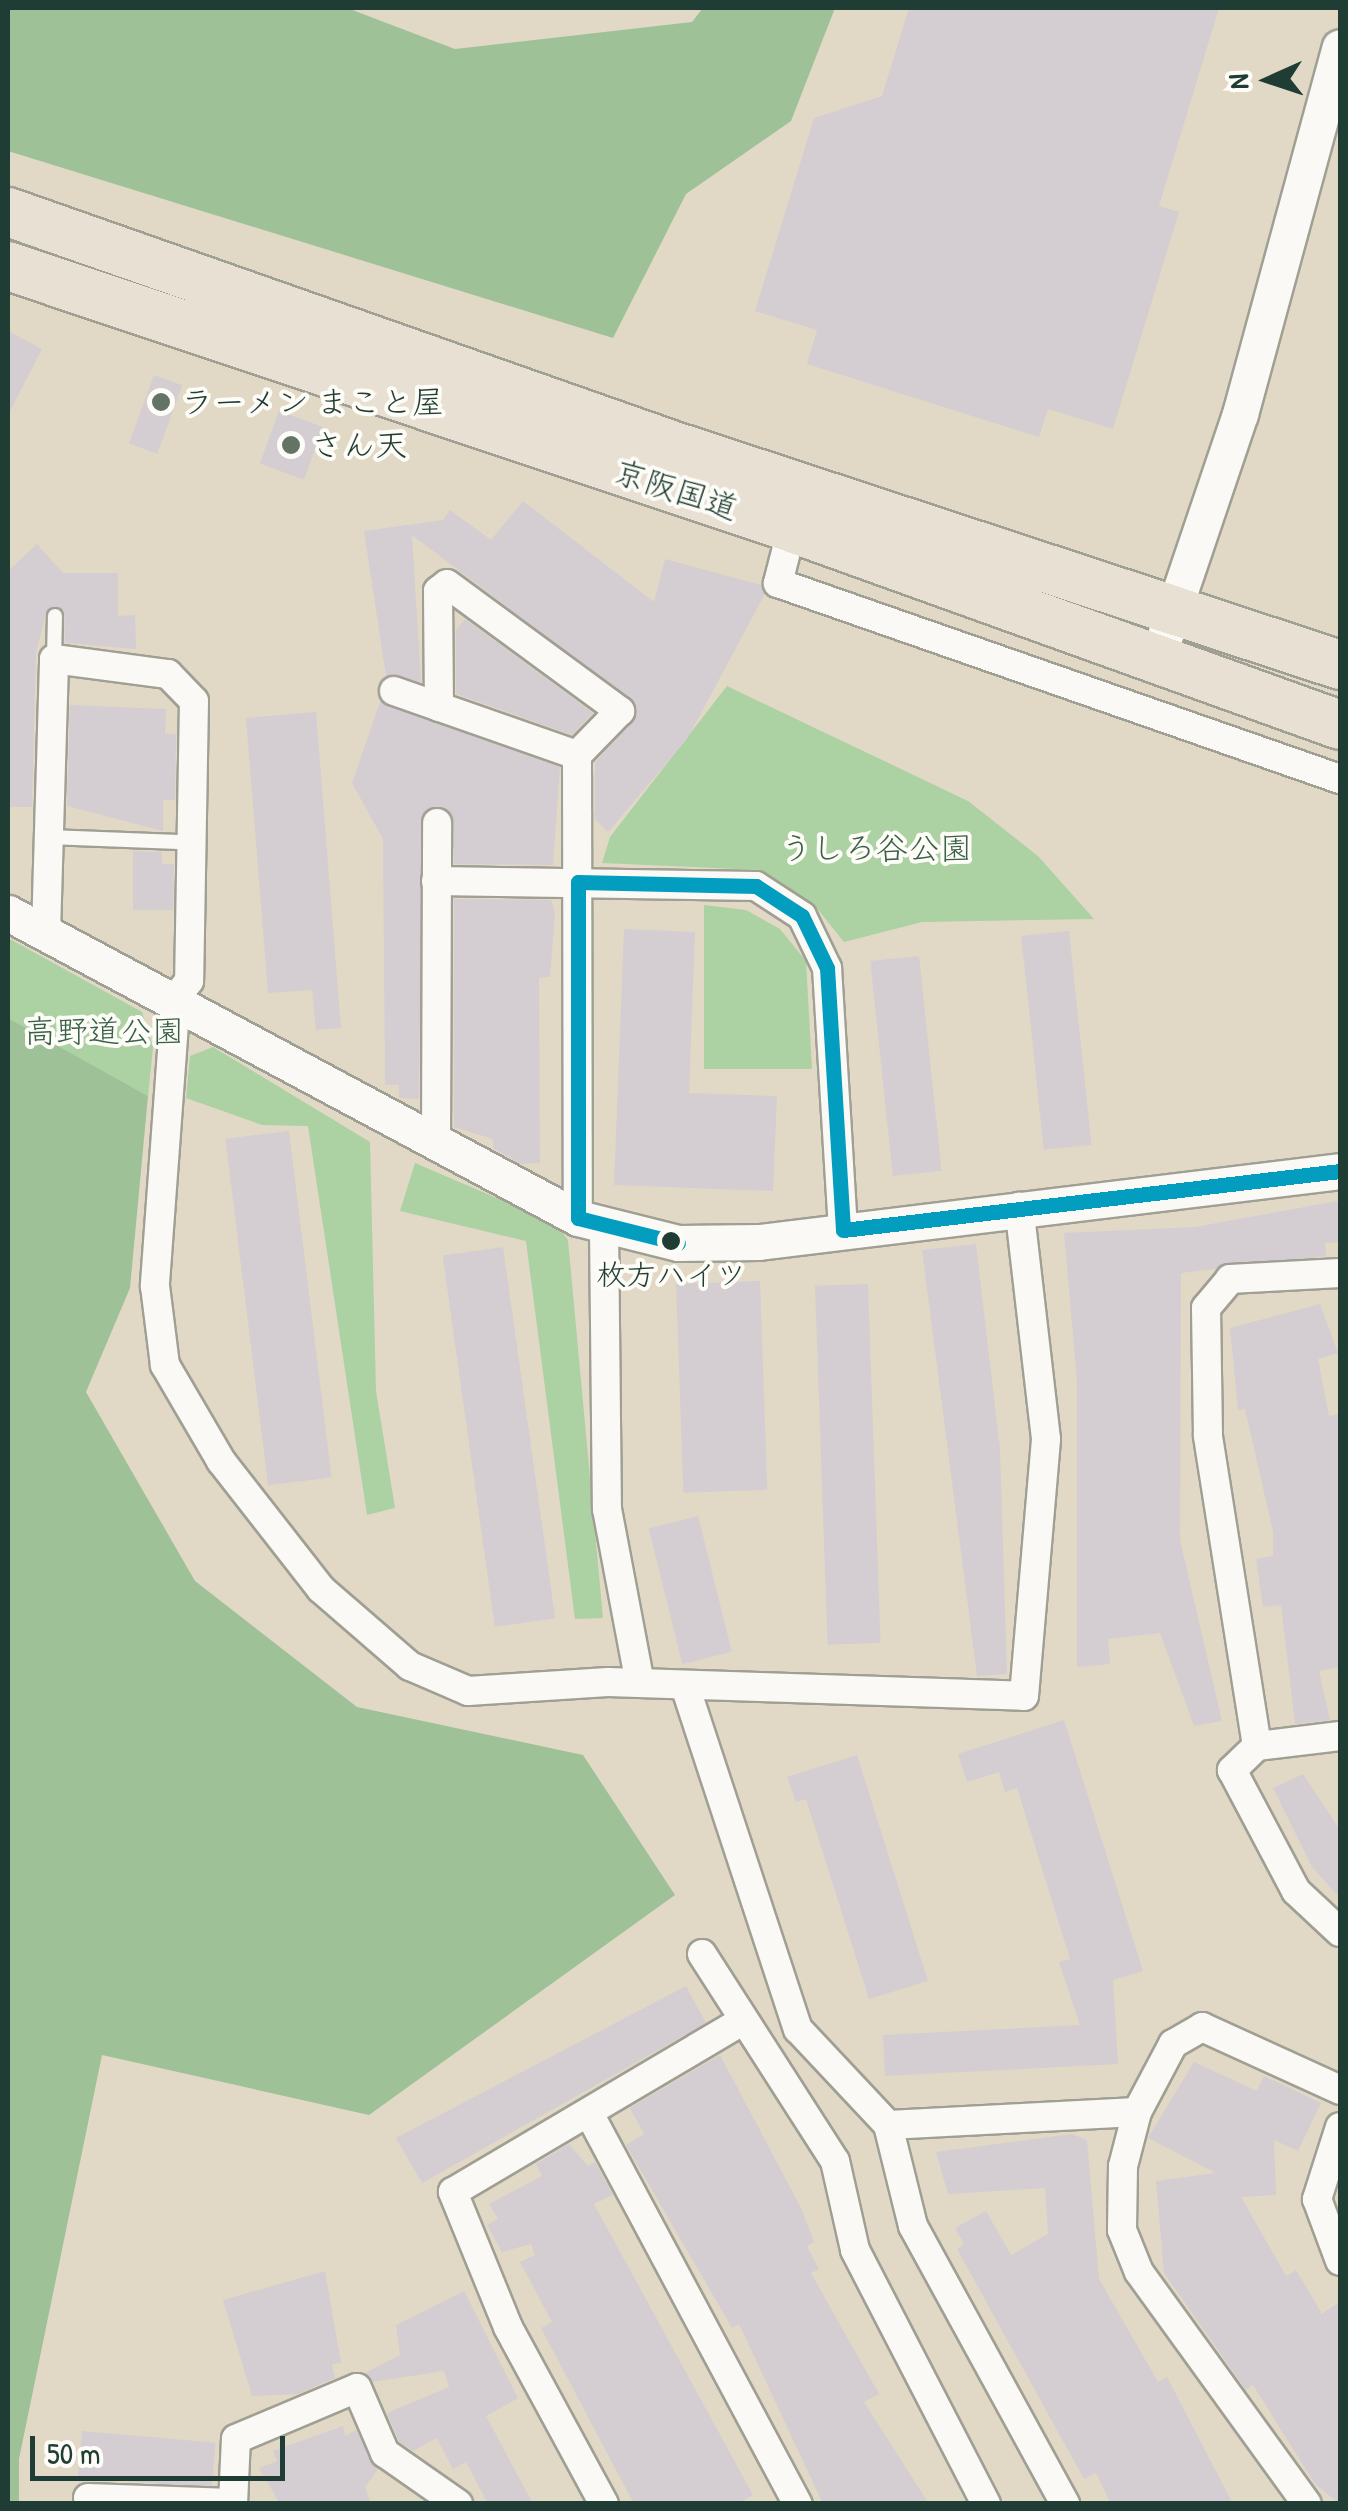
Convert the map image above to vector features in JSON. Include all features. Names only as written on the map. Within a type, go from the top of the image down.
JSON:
[{"type":"highway","name":"京阪国道","points":[[8,212],[1340,665]]},
{"type":"highway","name":"京阪国道","points":[[8,266],[792,528],[1340,725]]},
{"type":"street","points":[[1156,662],[1240,414],[1340,47]]},
{"type":"street","points":[[792,528],[778,583],[1340,779]]},
{"type":"street","points":[[439,707],[438,592],[448,584],[620,711],[576,754],[578,882],[607,1509],[640,1683]]},
{"type":"street","points":[[46,932],[54,659],[168,674],[194,700],[189,980],[176,997],[154,1286],[166,1365],[221,1462],[321,1589],[410,1666],[468,1690],[640,1683],[687,1692],[1024,1696],[1046,1439],[1019,1207]]},
{"type":"street","points":[[394,691],[576,754]]},
{"type":"street","points":[[436,1146],[437,823]]},
{"type":"street","points":[[436,881],[756,886],[802,916],[826,968],[843,1230]]},
{"type":"street","points":[[8,912],[176,997],[436,1146],[591,1223],[678,1243],[843,1230],[1340,1171]]},
{"type":"street","points":[[1258,1746],[1208,1435],[1206,1308],[1230,1279],[1340,1272]]},
{"type":"street","points":[[687,1692],[798,2029],[888,2125],[914,2226],[1065,2504]]},
{"type":"street","points":[[1340,1736],[1258,1746],[1232,1770],[1239,1797],[1296,1891],[1340,1932]]},
{"type":"street","points":[[702,1954],[741,2022],[835,2161],[855,2250],[986,2504]]},
{"type":"street","points":[[604,2504],[508,2327],[453,2192],[741,2022]]},
{"type":"street","points":[[1307,2504],[1140,2272],[1122,2230],[1123,2166],[1137,2112],[1172,2044],[1202,2027],[1340,2090]]},
{"type":"street","points":[[888,2125],[1137,2112]]},
{"type":"street","points":[[590,2114],[798,2504]]},
{"type":"street","points":[[1340,2127],[1317,2199],[1340,2261]]},
{"type":"street","points":[[88,2498],[233,2503],[236,2439],[358,2388],[384,2453],[458,2504]]},
{"type":"lane","points":[[54,616],[54,659]]},
{"type":"lane","points":[[49,837],[178,842]]},
{"type":"green space","points":[[8,8],[347,8],[455,49],[692,22],[703,8],[835,8],[791,121],[686,194],[613,338],[8,151]]},
{"type":"green space","name":"うしろ谷公園","points":[[727,686],[968,801],[1038,856],[1094,919],[922,922],[844,942],[815,906],[761,870],[602,863],[610,837]]},
{"type":"green space","points":[[704,905],[746,910],[780,929],[806,961],[812,1069],[704,1069]]},
{"type":"green space","name":"高野道公園","points":[[8,938],[142,1012],[153,1047],[148,1096],[8,1018]]},
{"type":"green space","points":[[8,1018],[148,1096],[130,1288],[86,1392],[195,1581],[357,1707],[583,1755],[675,1895],[369,2115],[102,2055],[19,2459],[19,2504],[8,2503]]},
{"type":"green space","points":[[213,1047],[370,1142],[376,1391],[395,1508],[367,1515],[308,1126],[262,1125],[186,1098],[190,1056]]},
{"type":"green space","points":[[415,1163],[557,1224],[568,1240],[603,1618],[575,1619],[526,1241],[400,1211]]},
{"type":"building","points":[[909,8],[1219,8],[1159,206],[1179,212],[1113,429],[1048,409],[1039,437],[807,364],[817,330],[755,311],[814,118],[882,96]]},
{"type":"building","points":[[8,331],[42,349],[8,415]]},
{"type":"building","points":[[154,375],[182,385],[157,454],[129,444]]},
{"type":"building","name":"さん天","points":[[279,411],[323,427],[304,480],[260,464]]},
{"type":"building","points":[[523,501],[654,602],[665,559],[761,585],[765,594],[687,739],[608,832],[595,819],[595,762],[633,722],[636,704],[412,535],[421,682],[386,676],[364,531],[443,520],[450,510],[491,540]]},
{"type":"building","points":[[37,544],[63,573],[118,573],[118,616],[135,615],[136,649],[65,643],[64,610],[47,610],[36,653],[32,807],[8,807],[8,571]]},
{"type":"building","points":[[465,619],[593,713],[572,735],[456,694],[456,630]]},
{"type":"building","points":[[380,702],[560,767],[553,865],[454,864],[452,814],[436,806],[422,815],[419,1099],[399,1098],[399,1085],[385,1085],[383,839],[352,783]]},
{"type":"building","points":[[70,705],[166,709],[165,734],[176,734],[175,800],[163,800],[163,831],[67,806]]},
{"type":"building","points":[[316,712],[341,1028],[316,1030],[312,990],[268,993],[246,718]]},
{"type":"building","points":[[133,851],[162,852],[162,864],[174,864],[173,910],[133,910]]},
{"type":"building","points":[[454,899],[551,900],[555,913],[550,977],[539,978],[540,1163],[521,1164],[493,1148],[493,1139],[454,1127]]},
{"type":"building","points":[[624,929],[695,932],[689,1093],[777,1096],[773,1191],[614,1185]]},
{"type":"building","points":[[1069,931],[1091,1145],[1044,1150],[1021,936]]},
{"type":"building","points":[[919,956],[942,1171],[893,1176],[870,961]]},
{"type":"building","points":[[289,1131],[332,1477],[268,1485],[225,1139]]},
{"type":"building","points":[[1338,1201],[1340,1242],[1325,1243],[1326,1256],[1181,1273],[1180,1540],[1222,1721],[1194,1726],[1160,1633],[1108,1639],[1110,1664],[1077,1667],[1077,1381],[1064,1233],[1195,1227]]},
{"type":"building","points":[[976,1244],[1000,1449],[1007,1674],[977,1676],[922,1250]]},
{"type":"building","points":[[503,1247],[555,1618],[495,1627],[443,1255]]},
{"type":"building","points":[[760,1281],[767,1490],[683,1493],[676,1284]]},
{"type":"building","points":[[868,1284],[881,1643],[828,1645],[815,1286]]},
{"type":"building","points":[[1320,1304],[1338,1353],[1318,1359],[1329,1416],[1340,1414],[1340,1667],[1319,1671],[1330,1720],[1295,1724],[1281,1605],[1263,1607],[1256,1559],[1273,1556],[1273,1532],[1245,1409],[1238,1410],[1230,1328]]},
{"type":"building","points":[[698,1516],[732,1652],[682,1664],[649,1528]]},
{"type":"building","points":[[1064,1720],[1143,1971],[1113,1980],[1118,2064],[885,2076],[883,2035],[1080,2025],[1059,1962],[1070,1959],[1017,1788],[1005,1792],[999,1772],[967,1782],[958,1754]]},
{"type":"building","points":[[857,1755],[928,1981],[869,1999],[806,1799],[796,1802],[787,1777]]},
{"type":"building","points":[[1303,1774],[1340,1830],[1340,1898],[1312,1867],[1273,1788]]},
{"type":"building","points":[[686,1986],[706,2023],[422,2183],[396,2138]]},
{"type":"building","points":[[720,2055],[801,2208],[814,2242],[807,2246],[819,2269],[811,2273],[879,2394],[864,2402],[929,2504],[823,2504],[739,2324],[732,2328],[626,2145],[644,2134],[630,2108]]},
{"type":"building","points":[[1194,2062],[1257,2091],[1264,2076],[1321,2103],[1298,2151],[1274,2140],[1276,2195],[1241,2197],[1286,2276],[1296,2270],[1322,2314],[1340,2302],[1340,2504],[1315,2484],[1253,2385],[1246,2390],[1164,2273],[1156,2181],[1216,2173],[1148,2138]]},
{"type":"building","points":[[1072,2134],[1087,2140],[1099,2279],[1158,2382],[1167,2377],[1233,2504],[1111,2504],[1096,2473],[1084,2479],[957,2249],[964,2244],[955,2228],[986,2211],[1011,2255],[1048,2234],[1045,2188],[948,2194],[936,2152]]},
{"type":"building","points":[[569,2144],[588,2166],[595,2162],[613,2195],[594,2204],[753,2495],[737,2504],[634,2504],[541,2328],[552,2322],[520,2262],[535,2255],[531,2244],[502,2252],[487,2225],[498,2219],[489,2204],[542,2176],[536,2164]]},
{"type":"building","points":[[325,2271],[341,2363],[332,2364],[335,2378],[298,2394],[252,2396],[223,2300]]},
{"type":"building","points":[[464,2291],[518,2398],[486,2416],[533,2504],[488,2504],[466,2462],[453,2469],[437,2438],[413,2451],[399,2442],[387,2413],[449,2387],[444,2371],[373,2382],[365,2373],[400,2355],[396,2325]]},
{"type":"building","points":[[343,2426],[345,2436],[356,2430],[378,2469],[365,2487],[371,2504],[280,2504],[259,2468],[277,2461],[273,2451]]},
{"type":"building","points":[[82,2431],[215,2443],[211,2489],[78,2477]]},
{"type":"transit line","points":[[678,1243],[578,1218],[578,882],[756,886],[802,916],[827,968],[843,1230],[1340,1171]]},
{"type":"place","name":"ラーメン まこと屋","points":[[161,402]]},
{"type":"place","name":"さん天","points":[[291,445]]},
{"type":"place","name":"枚方ハイツ","points":[[671,1241]]}]
